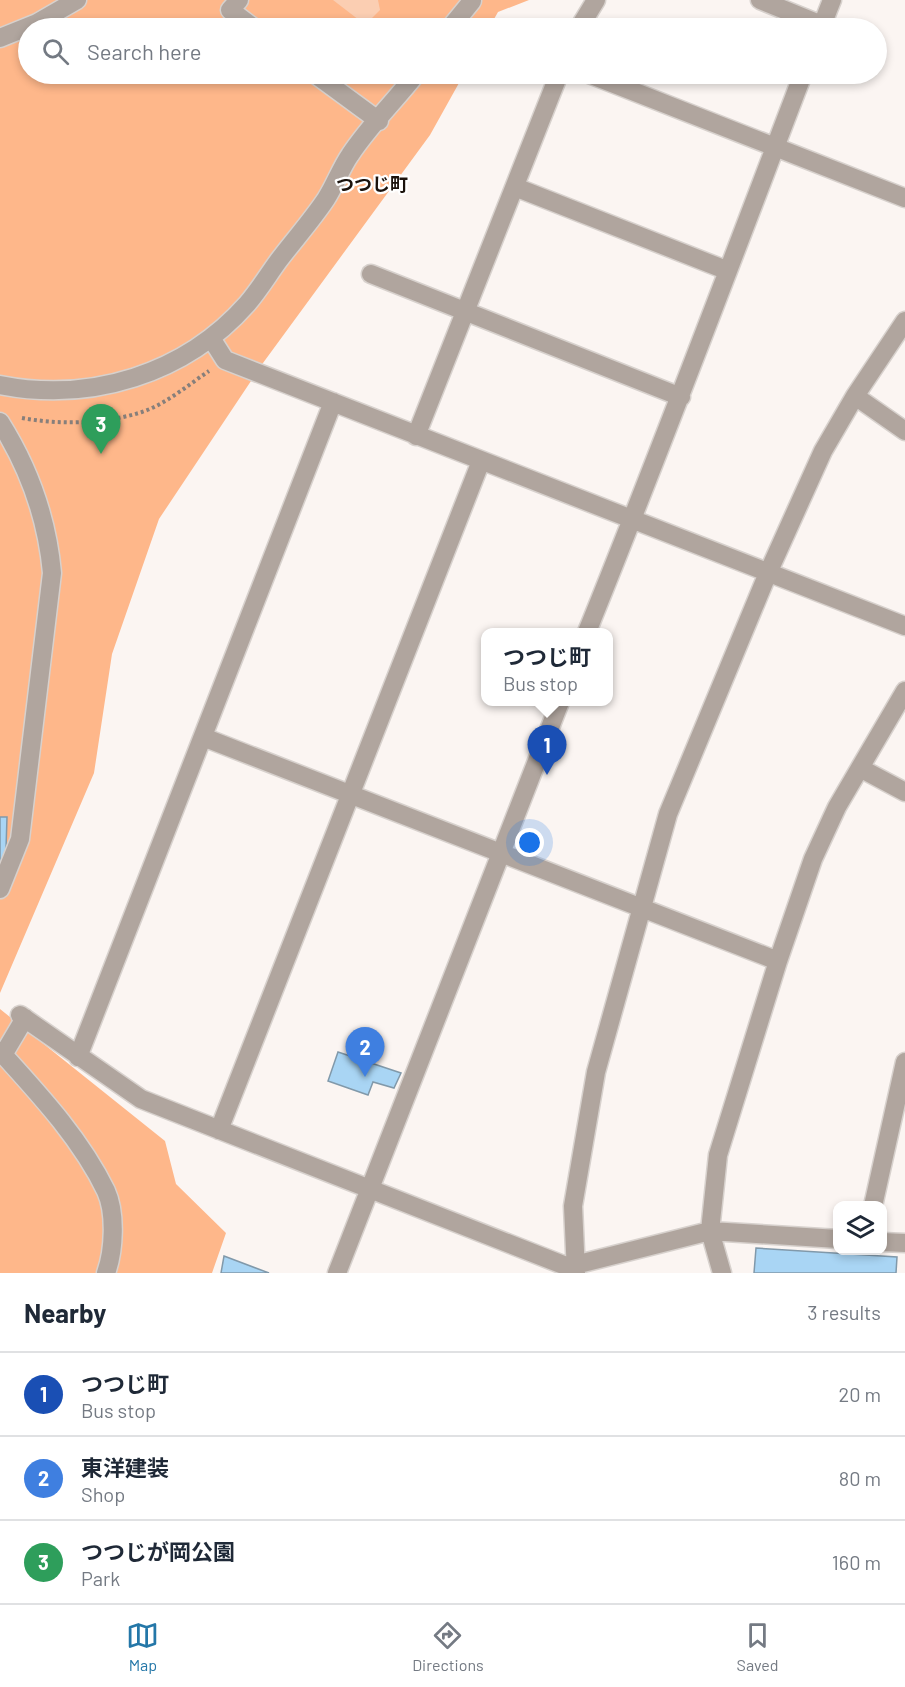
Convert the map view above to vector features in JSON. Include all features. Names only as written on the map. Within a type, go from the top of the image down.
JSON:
[{"type":"street","points":[[46,18],[77,0]]},
{"type":"street","points":[[239,0],[230,10],[241,18]]},
{"type":"street","points":[[585,18],[596,0]]},
{"type":"street","points":[[760,0],[801,18]]},
{"type":"street","points":[[825,18],[832,0]]},
{"type":"street","points":[[458,18],[472,1]]},
{"type":"street","points":[[0,38],[18,31]]},
{"type":"street","points":[[329,84],[379,121]]},
{"type":"street","points":[[0,385],[45,391],[109,385],[170,364],[211,338],[241,310],[262,285],[328,196],[350,154],[408,84]]},
{"type":"street","points":[[416,436],[555,84]]},
{"type":"street","points":[[615,84],[905,197]]},
{"type":"street","points":[[589,628],[681,397],[726,270],[799,84]]},
{"type":"street","points":[[514,187],[726,270]]},
{"type":"street","points":[[371,274],[681,397]]},
{"type":"street","points":[[576,1269],[573,1206],[596,1072],[668,814],[768,573],[823,451],[855,396],[905,321]]},
{"type":"street","points":[[211,338],[225,360],[905,626]]},
{"type":"street","points":[[855,396],[905,431]]},
{"type":"street","points":[[78,1057],[333,402]]},
{"type":"street","points":[[0,422],[19,455],[35,493],[45,526],[52,573],[20,839],[0,889]]},
{"type":"street","points":[[219,1130],[481,461]]},
{"type":"street","points":[[722,1273],[710,1231],[718,1155],[778,961],[813,859],[837,807],[905,691]]},
{"type":"street","points":[[337,1273],[498,853],[558,706]]},
{"type":"street","points":[[203,737],[778,961]]},
{"type":"street","points":[[860,768],[905,792]]},
{"type":"street","points":[[106,1273],[112,1220],[106,1191],[53,1111],[1,1053],[22,1017],[141,1100],[576,1269],[710,1231],[833,1239]]},
{"type":"street","points":[[874,1201],[905,1062]]},
{"type":"street","points":[[887,1242],[905,1243]]},
{"type":"shaded area","points":[[0,0],[529,0],[498,12],[495,18],[18,18],[18,84],[458,84],[430,135],[263,363],[159,519],[112,654],[94,773],[0,993]]},
{"type":"shaded area","points":[[333,0],[378,0],[380,10],[372,18],[356,18]]},
{"type":"shaded area","points":[[0,1009],[165,1141],[176,1184],[226,1233],[212,1273],[0,1273]]},
{"type":"building","points":[[0,817],[7,817],[6,849],[0,867]]},
{"type":"building","points":[[338,1052],[401,1073],[394,1088],[373,1082],[368,1095],[328,1081]]},
{"type":"building","points":[[756,1248],[833,1253],[833,1255],[897,1257],[896,1273],[754,1273]]},
{"type":"building","points":[[224,1256],[269,1273],[221,1273]]},
{"type":"place","name":"つつじが岡公園","points":[[101,454]]},
{"type":"place","name":"つつじ町","points":[[547,775]]},
{"type":"place","name":"東洋建装","points":[[365,1077]]},
{"type":"district","name":"つつじ町","points":[[372,185]]}]
